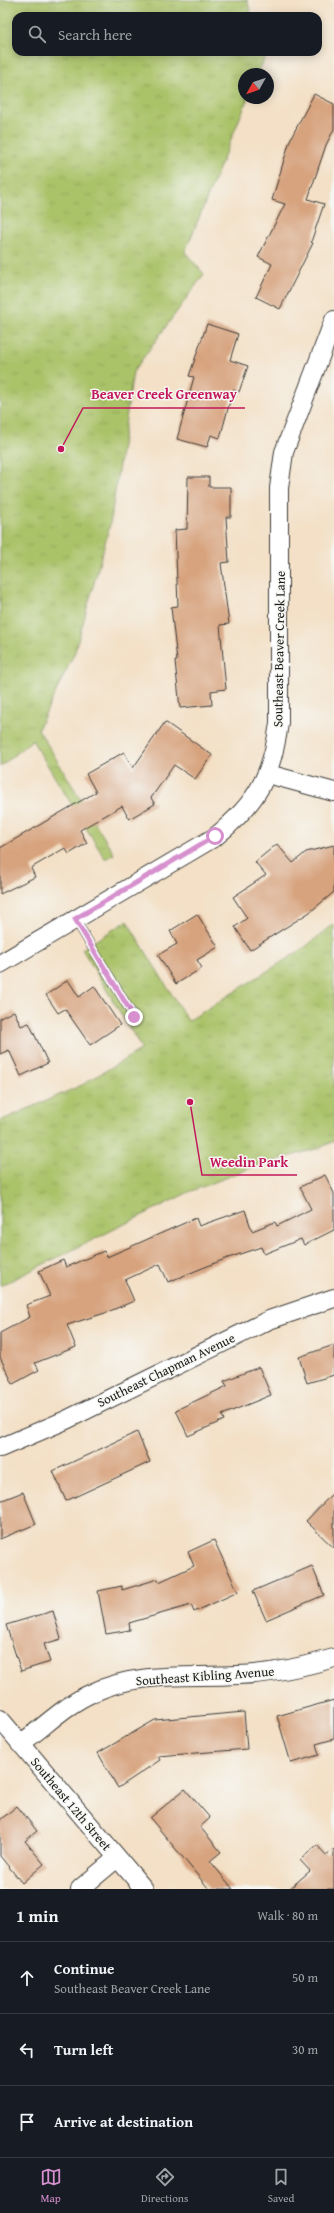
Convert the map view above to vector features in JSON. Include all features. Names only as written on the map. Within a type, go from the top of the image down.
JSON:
[{"type":"street","name":"Southeast Beaver Creek Lane","points":[[0,964],[215,836],[235,820],[252,801],[268,774],[276,749],[280,723],[279,488],[284,452],[334,320]]},
{"type":"street","points":[[268,774],[334,792]]},
{"type":"street","name":"Southeast Chapman Avenue","points":[[0,1448],[66,1420],[269,1320],[334,1298]]},
{"type":"street","name":"Southeast Kibling Avenue","points":[[20,1744],[67,1708],[92,1693],[119,1683],[147,1677],[239,1675],[272,1672],[334,1658]]},
{"type":"street","name":"Southeast 12th Street","points":[[0,1719],[144,1889]]},
{"type":"street","points":[[80,1889],[117,1858]]},
{"type":"lane","points":[[75,919],[134,1017]]},
{"type":"green space","points":[[0,0],[247,0],[251,12],[12,12],[12,56],[265,57],[260,68],[238,68],[238,104],[246,104],[185,252],[204,274],[133,372],[110,525],[75,652],[38,729],[114,854],[105,859],[32,740],[0,767]]},
{"type":"green space","points":[[127,921],[188,1021],[304,948],[334,924],[334,1141],[319,1148],[253,1167],[189,1192],[0,1286],[0,1121],[82,1085],[142,1049],[82,949]]},
{"type":"building","points":[[314,94],[334,104],[334,129],[326,145],[308,199],[324,204],[311,242],[313,243],[280,309],[256,297],[272,264],[258,257],[285,204],[272,200],[290,140]]},
{"type":"building","points":[[207,324],[238,334],[230,360],[248,366],[239,392],[233,390],[220,438],[211,435],[207,447],[177,439],[194,377],[189,376]]},
{"type":"building","points":[[188,477],[209,477],[209,487],[231,487],[231,517],[226,517],[229,562],[221,563],[229,624],[220,625],[226,689],[211,691],[212,705],[180,708],[171,607],[178,606],[175,530],[187,529]]},
{"type":"building","points":[[165,722],[212,755],[195,779],[174,765],[151,798],[155,804],[129,819],[122,806],[80,830],[87,843],[69,854],[65,848],[31,868],[35,877],[0,894],[0,848],[96,792],[86,774],[124,752],[133,768]]},
{"type":"building","points":[[277,844],[293,863],[306,852],[334,845],[334,892],[310,912],[250,950],[235,927],[247,918],[233,897],[266,875],[255,862]]},
{"type":"building","points":[[197,914],[218,947],[197,960],[202,968],[176,984],[158,955],[177,944],[170,931]]},
{"type":"building","points":[[68,980],[79,997],[94,986],[120,1025],[90,1045],[65,1009],[58,1013],[46,995]]},
{"type":"building","points":[[14,1011],[21,1026],[29,1023],[48,1063],[21,1076],[9,1050],[0,1054],[0,1018]]},
{"type":"building","points":[[325,1175],[334,1193],[334,1230],[304,1245],[301,1239],[264,1254],[261,1247],[225,1259],[168,1282],[160,1264],[125,1280],[134,1301],[105,1313],[67,1325],[76,1347],[35,1363],[39,1370],[13,1384],[0,1357],[0,1333],[30,1317],[26,1305],[50,1296],[39,1271],[63,1260],[66,1267],[104,1251],[107,1257],[196,1218],[199,1226],[245,1210],[252,1231],[275,1222],[277,1226],[311,1209],[300,1187]]},
{"type":"building","points":[[334,1345],[334,1375],[307,1383],[299,1357]]},
{"type":"building","points":[[259,1367],[271,1395],[222,1415],[224,1420],[188,1436],[176,1410],[227,1386],[224,1381]]},
{"type":"building","points":[[137,1432],[150,1462],[66,1501],[53,1471]]},
{"type":"building","points":[[23,1492],[36,1524],[0,1539],[0,1501]]},
{"type":"building","points":[[334,1492],[334,1548],[306,1521]]},
{"type":"building","points":[[214,1540],[238,1592],[194,1612],[191,1605],[129,1623],[130,1630],[106,1634],[98,1591],[122,1586],[122,1590],[158,1579],[159,1582],[194,1566],[188,1552]]},
{"type":"building","points":[[312,1566],[324,1595],[266,1620],[253,1591]]},
{"type":"building","points":[[53,1611],[61,1639],[44,1644],[50,1662],[21,1671],[6,1625]]},
{"type":"building","points":[[334,1700],[334,1739],[316,1744],[319,1755],[291,1763],[277,1716]]},
{"type":"building","points":[[244,1712],[247,1749],[158,1756],[160,1760],[118,1788],[98,1753],[155,1720]]},
{"type":"building","points":[[185,1789],[210,1818],[200,1827],[221,1852],[210,1861],[233,1889],[209,1889],[150,1818]]},
{"type":"building","points":[[17,1806],[37,1831],[25,1841],[44,1864],[22,1883],[0,1856],[0,1820]]},
{"type":"building","points":[[317,1845],[326,1855],[334,1849],[334,1889],[289,1889],[310,1871],[300,1860]]},
{"type":"place","name":"Beaver Creek Greenway","points":[[61,449]]},
{"type":"place","name":"Weedin Park","points":[[190,1102]]},
{"type":"route","points":[[134,1017],[75,919],[215,836]]}]
